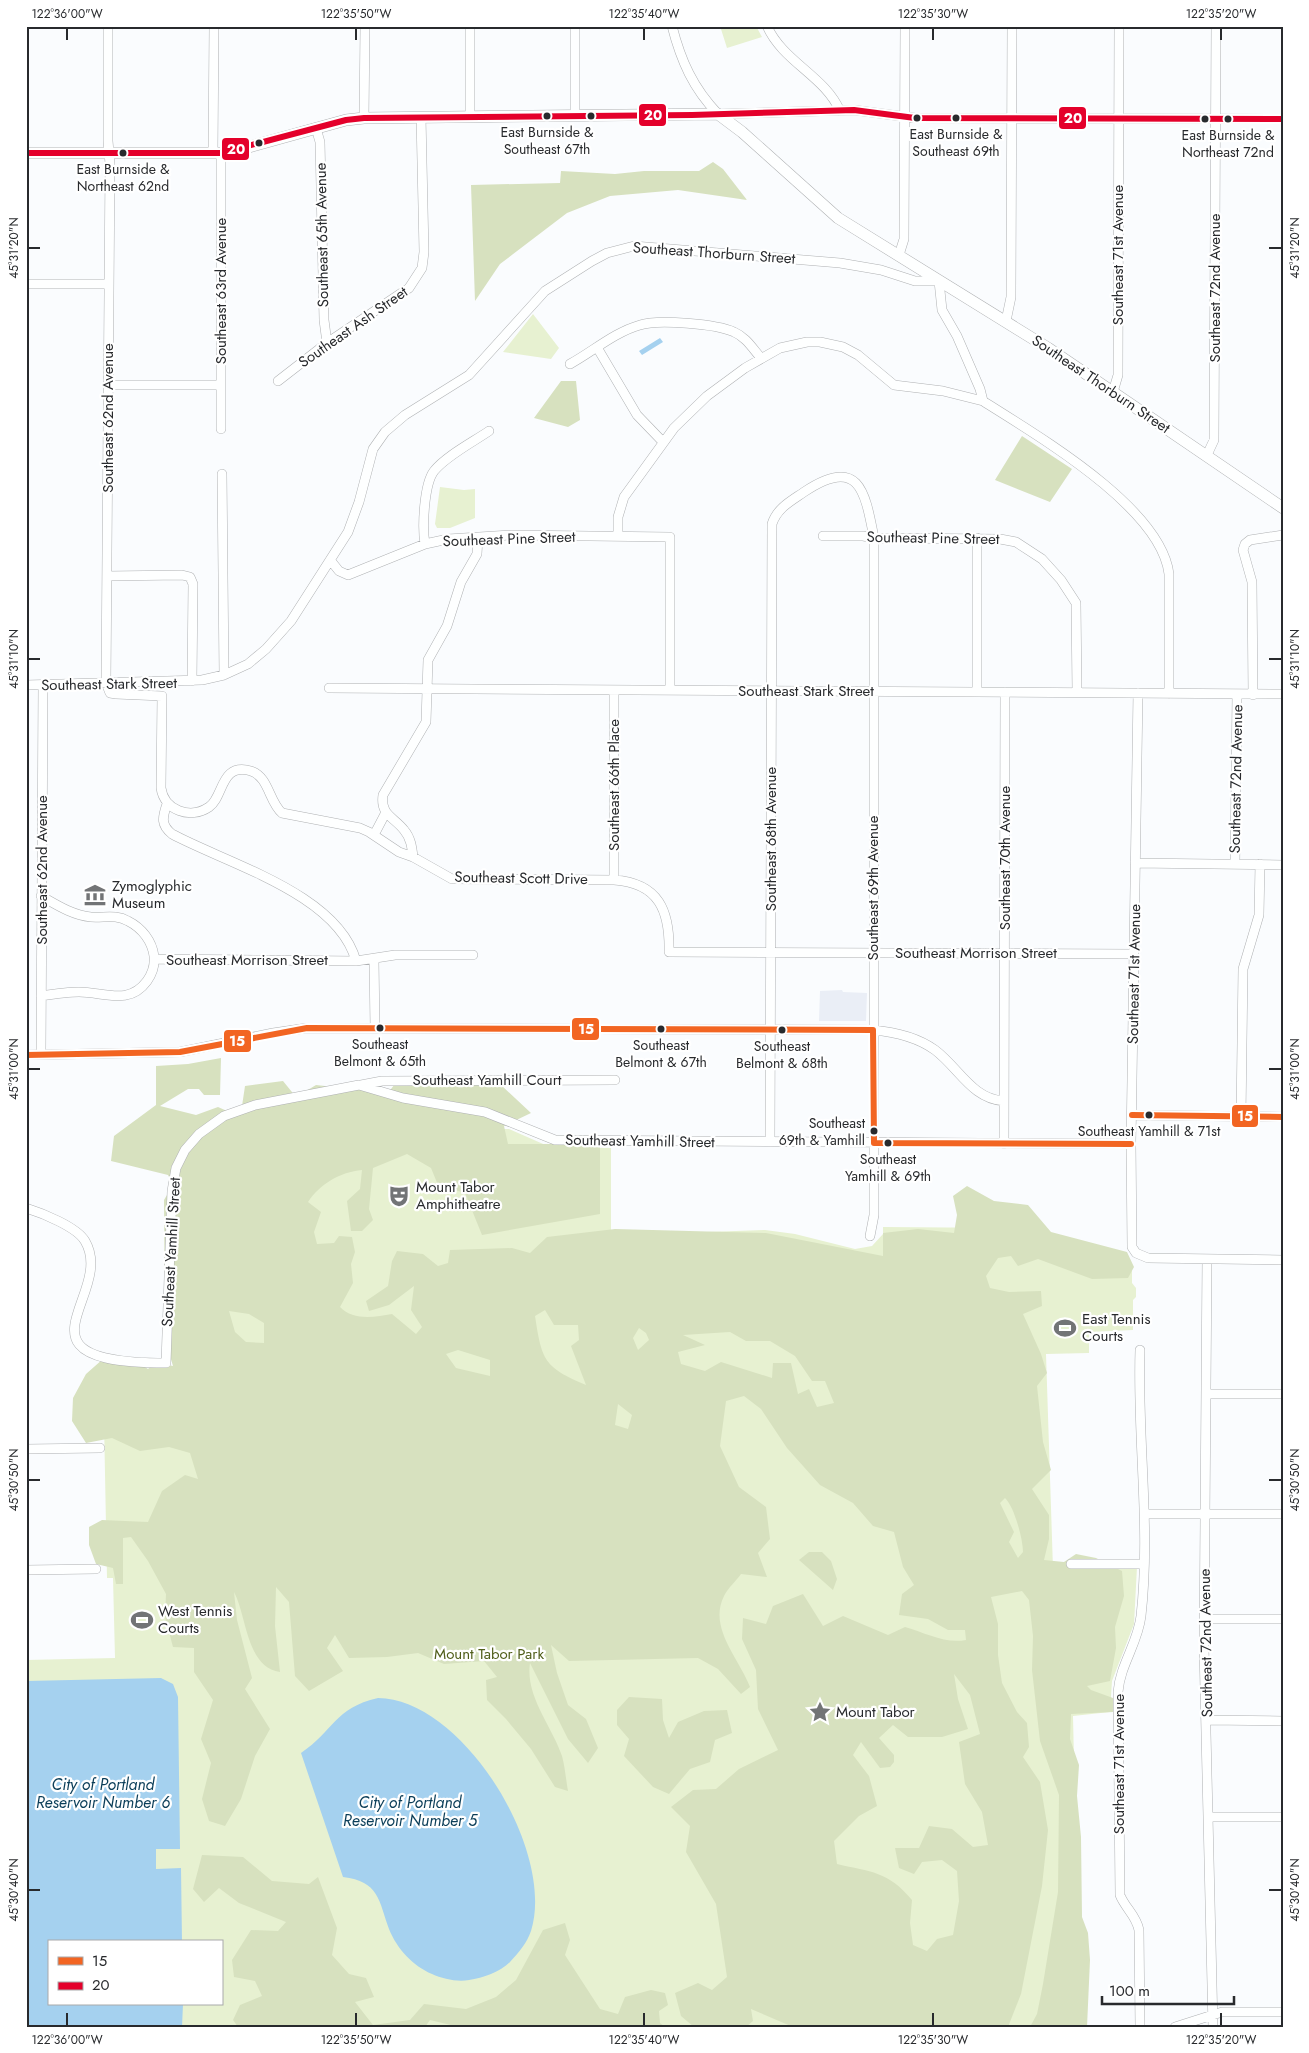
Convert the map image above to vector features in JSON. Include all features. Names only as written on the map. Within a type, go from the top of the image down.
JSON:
[{"type":"main road","points":[[26,152],[217,153],[238,150],[346,120],[364,118],[718,114],[742,132],[838,218],[939,281]]},
{"type":"main road","name":"Southeast Thorburn Street","points":[[939,281],[1006,321],[1283,508]]},
{"type":"street","name":"Southeast 62nd Avenue","points":[[106,683],[109,284],[108,26]]},
{"type":"street","name":"Southeast 63rd Avenue","points":[[214,26],[221,429]]},
{"type":"street","points":[[364,118],[365,26]]},
{"type":"street","points":[[470,26],[470,117]]},
{"type":"street","points":[[575,26],[575,116]]},
{"type":"street","points":[[672,26],[679,51],[691,80],[718,114],[861,111],[904,117],[1283,119]]},
{"type":"street","points":[[767,26],[790,58],[830,92],[840,111]]},
{"type":"street","points":[[898,255],[904,239],[905,26]]},
{"type":"street","points":[[1006,321],[1011,297],[1012,26]]},
{"type":"street","name":"Southeast 71st Avenue","points":[[1113,392],[1118,375],[1119,26]]},
{"type":"street","name":"Southeast 72nd Avenue","points":[[1207,455],[1214,440],[1216,26]]},
{"type":"street","name":"Southeast Ash Street","points":[[278,381],[327,343],[409,288],[422,268],[421,117]]},
{"type":"street","name":"Southeast 65th Avenue","points":[[316,128],[320,142],[324,320],[327,343]]},
{"type":"street","name":"Southeast Thorburn Street","points":[[192,681],[224,675],[258,657],[276,638],[331,560],[351,526],[370,458],[385,432],[405,415],[468,375],[545,291],[573,272],[607,253],[634,246],[698,250],[853,264],[881,270],[915,281],[939,281]]},
{"type":"street","points":[[939,281],[942,310],[957,336],[980,389],[983,401]]},
{"type":"street","points":[[26,284],[109,284]]},
{"type":"street","points":[[570,364],[629,329],[648,323],[666,322],[734,331],[745,339],[761,358]]},
{"type":"street","points":[[618,536],[618,517],[624,497],[663,442],[688,412],[761,358],[780,348],[796,343],[820,342],[843,347],[858,355],[894,385],[943,391],[983,401],[1070,457],[1113,491],[1138,517],[1168,564],[1168,694]]},
{"type":"street","points":[[598,349],[637,415],[663,442]]},
{"type":"street","points":[[108,385],[221,385]]},
{"type":"street","points":[[425,544],[423,531],[428,487],[434,471],[489,431]]},
{"type":"street","points":[[222,474],[224,675]]},
{"type":"street","name":"Southeast 68th Avenue","points":[[770,1142],[771,536],[774,519],[782,507],[817,483],[834,476],[855,481],[862,491],[874,538]]},
{"type":"street","name":"Southeast Pine Street","points":[[331,560],[339,571],[354,575],[425,544],[448,539],[511,535],[670,537],[670,690]]},
{"type":"street","name":"Southeast 72nd Avenue","points":[[1253,694],[1252,582],[1243,550],[1245,544],[1250,540],[1283,535]]},
{"type":"street","name":"Southeast Pine Street","points":[[824,536],[977,538],[1010,540],[1024,546],[1048,566],[1073,598],[1077,608],[1077,692]]},
{"type":"street","points":[[413,857],[410,840],[406,832],[385,814],[382,802],[383,795],[426,722],[428,660],[447,626],[461,582],[477,554],[478,538]]},
{"type":"street","name":"Southeast 69th Avenue","points":[[870,1236],[874,1214],[874,538]]},
{"type":"street","points":[[977,538],[977,692]]},
{"type":"street","points":[[107,576],[182,575],[190,577],[192,584],[192,681]]},
{"type":"street","name":"Southeast Stark Street","points":[[26,685],[192,681]]},
{"type":"street","points":[[106,683],[110,693],[162,696],[161,788],[163,798],[167,804],[162,817],[163,824],[172,834],[251,870],[324,912],[353,951],[356,961]]},
{"type":"street","name":"Southeast 62nd Avenue","points":[[41,1054],[43,685]]},
{"type":"street","name":"Southeast Stark Street","points":[[329,688],[1283,694]]},
{"type":"street","name":"Southeast 66th Place","points":[[614,690],[614,880]]},
{"type":"street","name":"Southeast 70th Avenue","points":[[1004,1144],[1005,692]]},
{"type":"street","name":"Southeast 71st Avenue","points":[[1138,693],[1131,1241],[1136,1253],[1148,1258],[1207,1259]]},
{"type":"street","name":"Southeast 72nd Avenue","points":[[1235,864],[1237,694]]},
{"type":"street","name":"Southeast Scott Drive","points":[[167,804],[182,811],[202,811],[213,804],[223,782],[228,776],[243,770],[250,771],[263,780],[273,804],[282,813],[360,828],[399,852],[413,857],[452,879],[614,880],[638,884],[657,899],[668,923],[669,952]]},
{"type":"street","points":[[374,835],[385,814]]},
{"type":"street","points":[[1136,863],[1283,865]]},
{"type":"street","name":"Southeast 72nd Avenue","points":[[1241,1117],[1243,969],[1259,915],[1260,864]]},
{"type":"street","points":[[41,896],[78,914],[91,917],[112,916],[129,921],[148,937],[155,959]]},
{"type":"street","name":"Southeast Morrison Street","points":[[669,952],[1134,954]]},
{"type":"street","name":"Southeast Morrison Street","points":[[41,996],[80,992],[111,997],[130,994],[137,991],[148,980],[155,959],[356,961],[374,960],[396,955],[473,955]]},
{"type":"street","points":[[374,960],[375,1028]]},
{"type":"street","points":[[26,1054],[180,1052],[295,1030],[375,1028],[873,1030],[900,1034],[924,1043],[941,1055],[980,1093],[990,1099],[1004,1101]]},
{"type":"street","name":"Southeast Yamhill Court","points":[[359,1085],[382,1081],[615,1080]]},
{"type":"street","name":"Southeast Yamhill Street","points":[[26,1208],[41,1212],[77,1233],[87,1245],[88,1278],[70,1318],[69,1335],[75,1347],[98,1358],[166,1363],[172,1191],[176,1168],[185,1150],[211,1125],[236,1110],[278,1100],[359,1085],[402,1098],[485,1112],[555,1140],[1131,1144]]},
{"type":"street","points":[[1132,1115],[1283,1118]]},
{"type":"street","points":[[1207,1259],[1283,1260]]},
{"type":"street","name":"Southeast 72nd Avenue","points":[[1207,1259],[1205,1619],[1213,2027]]},
{"type":"street","name":"Southeast 71st Avenue","points":[[1140,1350],[1139,1385],[1146,1514],[1144,1564],[1140,1625],[1120,1676],[1118,1692],[1120,1895],[1124,1904],[1137,1920],[1139,1930],[1140,2027]]},
{"type":"street","points":[[1206,1394],[1283,1394]]},
{"type":"street","points":[[27,1446],[100,1448]]},
{"type":"street","points":[[1146,1514],[1283,1514]]},
{"type":"street","points":[[1071,1564],[1144,1564]]},
{"type":"street","points":[[26,1570],[96,1569]]},
{"type":"street","points":[[1205,1619],[1283,1620]]},
{"type":"street","points":[[1207,1720],[1283,1721]]},
{"type":"street","points":[[1209,1817],[1283,1817]]},
{"type":"street","points":[[1175,2027],[1222,2012],[1283,2012]]},
{"type":"shaded area","points":[[842,990],[843,992],[867,993],[866,1021],[819,1021],[820,991]]},
{"type":"green space","points":[[720,26],[756,26],[762,37],[727,48]]},
{"type":"green space","points":[[713,162],[723,169],[747,200],[678,190],[610,196],[567,213],[500,264],[475,301],[471,185],[560,183],[561,171],[615,174],[644,171],[699,171]]},
{"type":"green space","points":[[533,314],[559,348],[551,359],[503,352]]},
{"type":"green space","points":[[561,381],[576,381],[580,420],[568,427],[534,418]]},
{"type":"green space","points":[[1022,436],[1072,469],[1050,502],[995,480]]},
{"type":"green space","points":[[440,487],[464,490],[475,489],[475,518],[450,528],[437,528],[435,524]]},
{"type":"green space","name":"Mount Tabor Park","points":[[221,1058],[220,1095],[204,1095],[199,1089],[188,1089],[160,1106],[196,1115],[218,1107],[236,1115],[242,1106],[245,1086],[283,1081],[296,1097],[316,1085],[388,1093],[401,1076],[501,1085],[531,1113],[504,1126],[508,1144],[600,1144],[600,1214],[482,1235],[465,1193],[438,1185],[431,1168],[407,1154],[373,1168],[369,1209],[373,1220],[362,1231],[351,1231],[347,1201],[360,1189],[362,1170],[338,1176],[318,1190],[308,1202],[321,1212],[314,1232],[317,1244],[334,1243],[339,1236],[352,1237],[355,1252],[351,1264],[353,1283],[340,1307],[351,1314],[364,1317],[392,1314],[416,1334],[422,1327],[411,1310],[414,1286],[389,1305],[369,1311],[366,1301],[388,1286],[392,1261],[397,1251],[423,1254],[438,1266],[448,1263],[450,1250],[512,1248],[530,1253],[547,1237],[615,1229],[766,1233],[883,1256],[883,1233],[918,1229],[954,1233],[957,1215],[953,1196],[967,1186],[994,1201],[1028,1205],[1051,1232],[1127,1252],[1134,1267],[1128,1278],[1092,1279],[1038,1259],[1018,1266],[1011,1256],[998,1258],[986,1276],[990,1288],[1009,1292],[1041,1291],[1042,1306],[1023,1314],[1041,1354],[1047,1373],[1037,1386],[1043,1442],[1051,1470],[1032,1489],[1049,1515],[1049,1539],[1044,1560],[1064,1562],[1076,1554],[1096,1558],[1122,1571],[1124,1596],[1115,1627],[1116,1648],[1110,1681],[1087,1686],[1091,1690],[1113,1698],[1113,1712],[1071,1714],[1070,1739],[1079,1765],[1077,1796],[1081,1837],[1082,1917],[1088,1933],[1090,1960],[1087,2027],[1030,2027],[1037,2014],[1058,1892],[1059,1795],[1040,1741],[1032,1670],[1033,1636],[1029,1600],[1022,1591],[991,1597],[998,1624],[998,1655],[1002,1683],[1017,1712],[1027,1723],[1029,1747],[1023,1757],[1040,1782],[1048,1830],[1042,1886],[1021,1994],[1008,2027],[793,2027],[751,2009],[753,2021],[746,2027],[694,2027],[681,2016],[675,1993],[698,1983],[712,1990],[727,1977],[716,1904],[686,1852],[690,1826],[671,1807],[693,1790],[716,1789],[739,1769],[778,1750],[758,1709],[756,1670],[742,1639],[743,1618],[766,1624],[773,1606],[803,1594],[823,1626],[843,1616],[888,1635],[905,1627],[943,1639],[966,1640],[965,1630],[948,1630],[928,1619],[899,1615],[902,1594],[914,1585],[903,1567],[894,1532],[873,1526],[853,1503],[820,1485],[787,1448],[761,1409],[744,1396],[726,1401],[720,1446],[739,1487],[766,1507],[770,1539],[758,1553],[767,1577],[741,1574],[724,1596],[720,1608],[720,1620],[727,1643],[750,1687],[741,1694],[718,1669],[698,1658],[569,1661],[551,1645],[557,1673],[568,1705],[586,1719],[598,1748],[588,1763],[568,1739],[530,1663],[531,1687],[540,1711],[562,1756],[568,1791],[555,1787],[531,1749],[487,1700],[486,1680],[497,1677],[484,1661],[444,1664],[418,1653],[387,1657],[349,1658],[335,1635],[327,1648],[343,1671],[309,1691],[295,1676],[289,1602],[276,1587],[275,1626],[280,1672],[269,1668],[260,1661],[254,1651],[234,1592],[237,1620],[252,1678],[245,1689],[270,1729],[255,1756],[241,1799],[225,1826],[209,1821],[202,1799],[211,1763],[201,1739],[213,1700],[194,1672],[194,1648],[173,1647],[165,1617],[166,1594],[148,1561],[131,1537],[123,1538],[123,1584],[116,1584],[113,1568],[96,1564],[89,1545],[89,1527],[102,1520],[148,1522],[162,1491],[185,1475],[198,1479],[190,1453],[169,1447],[140,1451],[112,1438],[86,1443],[72,1421],[73,1398],[86,1374],[103,1359],[135,1360],[148,1369],[155,1362],[173,1366],[165,1339],[164,1200],[173,1185],[168,1175],[111,1161],[114,1136],[156,1105],[156,1066],[188,1064]],"holes":[[[545,1310],[554,1325],[578,1325],[579,1340],[571,1346],[586,1385],[553,1367],[547,1361],[540,1343],[535,1316]],[[229,1311],[249,1314],[264,1323],[264,1343],[246,1342],[235,1332]],[[639,1328],[646,1333],[649,1340],[638,1350],[633,1338]],[[730,1332],[746,1341],[770,1341],[795,1356],[812,1381],[825,1381],[834,1403],[817,1407],[809,1389],[798,1394],[791,1363],[773,1363],[772,1378],[721,1362],[705,1371],[681,1364],[678,1352],[705,1345],[683,1335]],[[458,1350],[490,1360],[490,1376],[456,1368],[446,1354]],[[618,1404],[632,1415],[628,1429],[615,1425]],[[1005,1498],[1015,1515],[1021,1539],[1023,1552],[1018,1558],[1009,1542],[1014,1532],[1000,1503]],[[954,1674],[970,1695],[980,1734],[959,1742],[965,1784],[982,1812],[988,1845],[973,1847],[952,1829],[929,1826],[919,1848],[895,1848],[899,1868],[914,1874],[922,1862],[942,1860],[957,1871],[959,1901],[953,1935],[937,1939],[927,1951],[913,1945],[910,1923],[912,1900],[903,1890],[887,1878],[869,1871],[837,1864],[834,1841],[859,1816],[877,1806],[869,1776],[853,1755],[861,1742],[880,1768],[890,1767],[894,1762],[894,1755],[879,1738],[893,1725],[908,1737],[942,1737],[968,1729],[958,1699]]]},
{"type":"green space","name":"Mount Tabor Park","points":[[498,1129],[509,1129],[550,1147],[611,1148],[611,1301],[621,1235],[765,1230],[795,1234],[855,1249],[872,1246],[883,1234],[883,1227],[1036,1228],[1124,1271],[1132,1271],[1132,1283],[1136,1288],[1136,1297],[1133,1300],[1133,1330],[1089,1332],[1089,1353],[1046,1354],[1053,1569],[1137,1567],[1134,1624],[1112,1681],[1110,1712],[1073,1716],[1080,2027],[26,2027],[26,1660],[115,1658],[113,1578],[107,1578],[103,1369],[182,1377],[187,1184]]},
{"type":"green space","points":[[809,1552],[822,1552],[831,1561],[837,1579],[833,1590],[799,1560]]},
{"type":"green space","points":[[629,1697],[662,1699],[663,1720],[669,1738],[678,1722],[704,1711],[727,1710],[732,1733],[715,1740],[710,1762],[690,1769],[669,1794],[653,1787],[624,1756],[629,1739],[617,1725],[617,1710]]},
{"type":"green space","points":[[202,1855],[243,1857],[272,1881],[309,1884],[318,1877],[337,1928],[332,1955],[349,1974],[366,1978],[374,1997],[355,2002],[373,2025],[410,2020],[424,2004],[466,2009],[496,1997],[516,1980],[543,1930],[565,1923],[570,1940],[565,1955],[600,2009],[618,2014],[625,1997],[651,1990],[665,1993],[668,2005],[659,2011],[660,2023],[665,2027],[459,2027],[430,2020],[425,2027],[238,2027],[233,2020],[240,2005],[262,1996],[255,1981],[234,1977],[232,1960],[251,1930],[278,1931],[286,1922],[239,1903],[219,1888],[204,1902],[193,1889]]},
{"type":"water","points":[[660,338],[663,342],[642,355],[639,351]]},
{"type":"water","name":"City of Portland Reservoir Number 6","points":[[161,1678],[173,1684],[178,1697],[180,1849],[156,1849],[156,1869],[181,1868],[182,1940],[48,1940],[48,2006],[183,2006],[182,2027],[26,2027],[26,1681]]},
{"type":"water","name":"City of Portland Reservoir Number 5","points":[[378,1698],[410,1705],[441,1724],[470,1751],[496,1785],[516,1822],[530,1861],[535,1898],[531,1931],[520,1951],[510,1962],[491,1974],[464,1981],[445,1979],[425,1971],[412,1962],[396,1943],[389,1929],[380,1901],[371,1888],[355,1879],[343,1877],[301,1753],[321,1737],[343,1714],[363,1702]]},
{"type":"transit line","name":"20","points":[[26,153],[221,153],[346,120],[364,118],[692,115],[854,110],[915,118],[1283,119]]},
{"type":"transit line","name":"15","points":[[26,1055],[180,1052],[307,1028],[873,1030]]},
{"type":"transit line","name":"15","points":[[873,1030],[874,1143]]},
{"type":"transit line","name":"15","points":[[1132,1115],[1283,1117]]},
{"type":"transit line","name":"15","points":[[874,1143],[1131,1144]]},
{"type":"place","name":"East Burnside & Southeast 67th","points":[[547,116]]},
{"type":"place","name":"East Burnside & Southeast 69th","points":[[956,118]]},
{"type":"place","name":"East Burnside & Northeast 72nd","points":[[1228,119]]},
{"type":"place","name":"East Burnside & Northeast 62nd","points":[[123,153]]},
{"type":"place","name":"Zymoglyphic Museum","points":[[95,895]]},
{"type":"place","name":"Southeast Belmont & 65th","points":[[380,1028]]},
{"type":"place","name":"Southeast Belmont & 67th","points":[[661,1029]]},
{"type":"place","name":"Southeast Belmont & 68th","points":[[782,1030]]},
{"type":"place","name":"Southeast Yamhill & 71st","points":[[1149,1115]]},
{"type":"place","name":"Southeast 69th & Yamhill","points":[[874,1131]]},
{"type":"place","name":"Southeast Yamhill & 69th","points":[[888,1143]]},
{"type":"place","name":"Mount Tabor Amphitheatre","points":[[399,1196]]},
{"type":"place","name":"East Tennis Courts","points":[[1065,1328]]},
{"type":"place","name":"West Tennis Courts","points":[[142,1620]]},
{"type":"place","name":"Mount Tabor","points":[[820,1712]]}]
